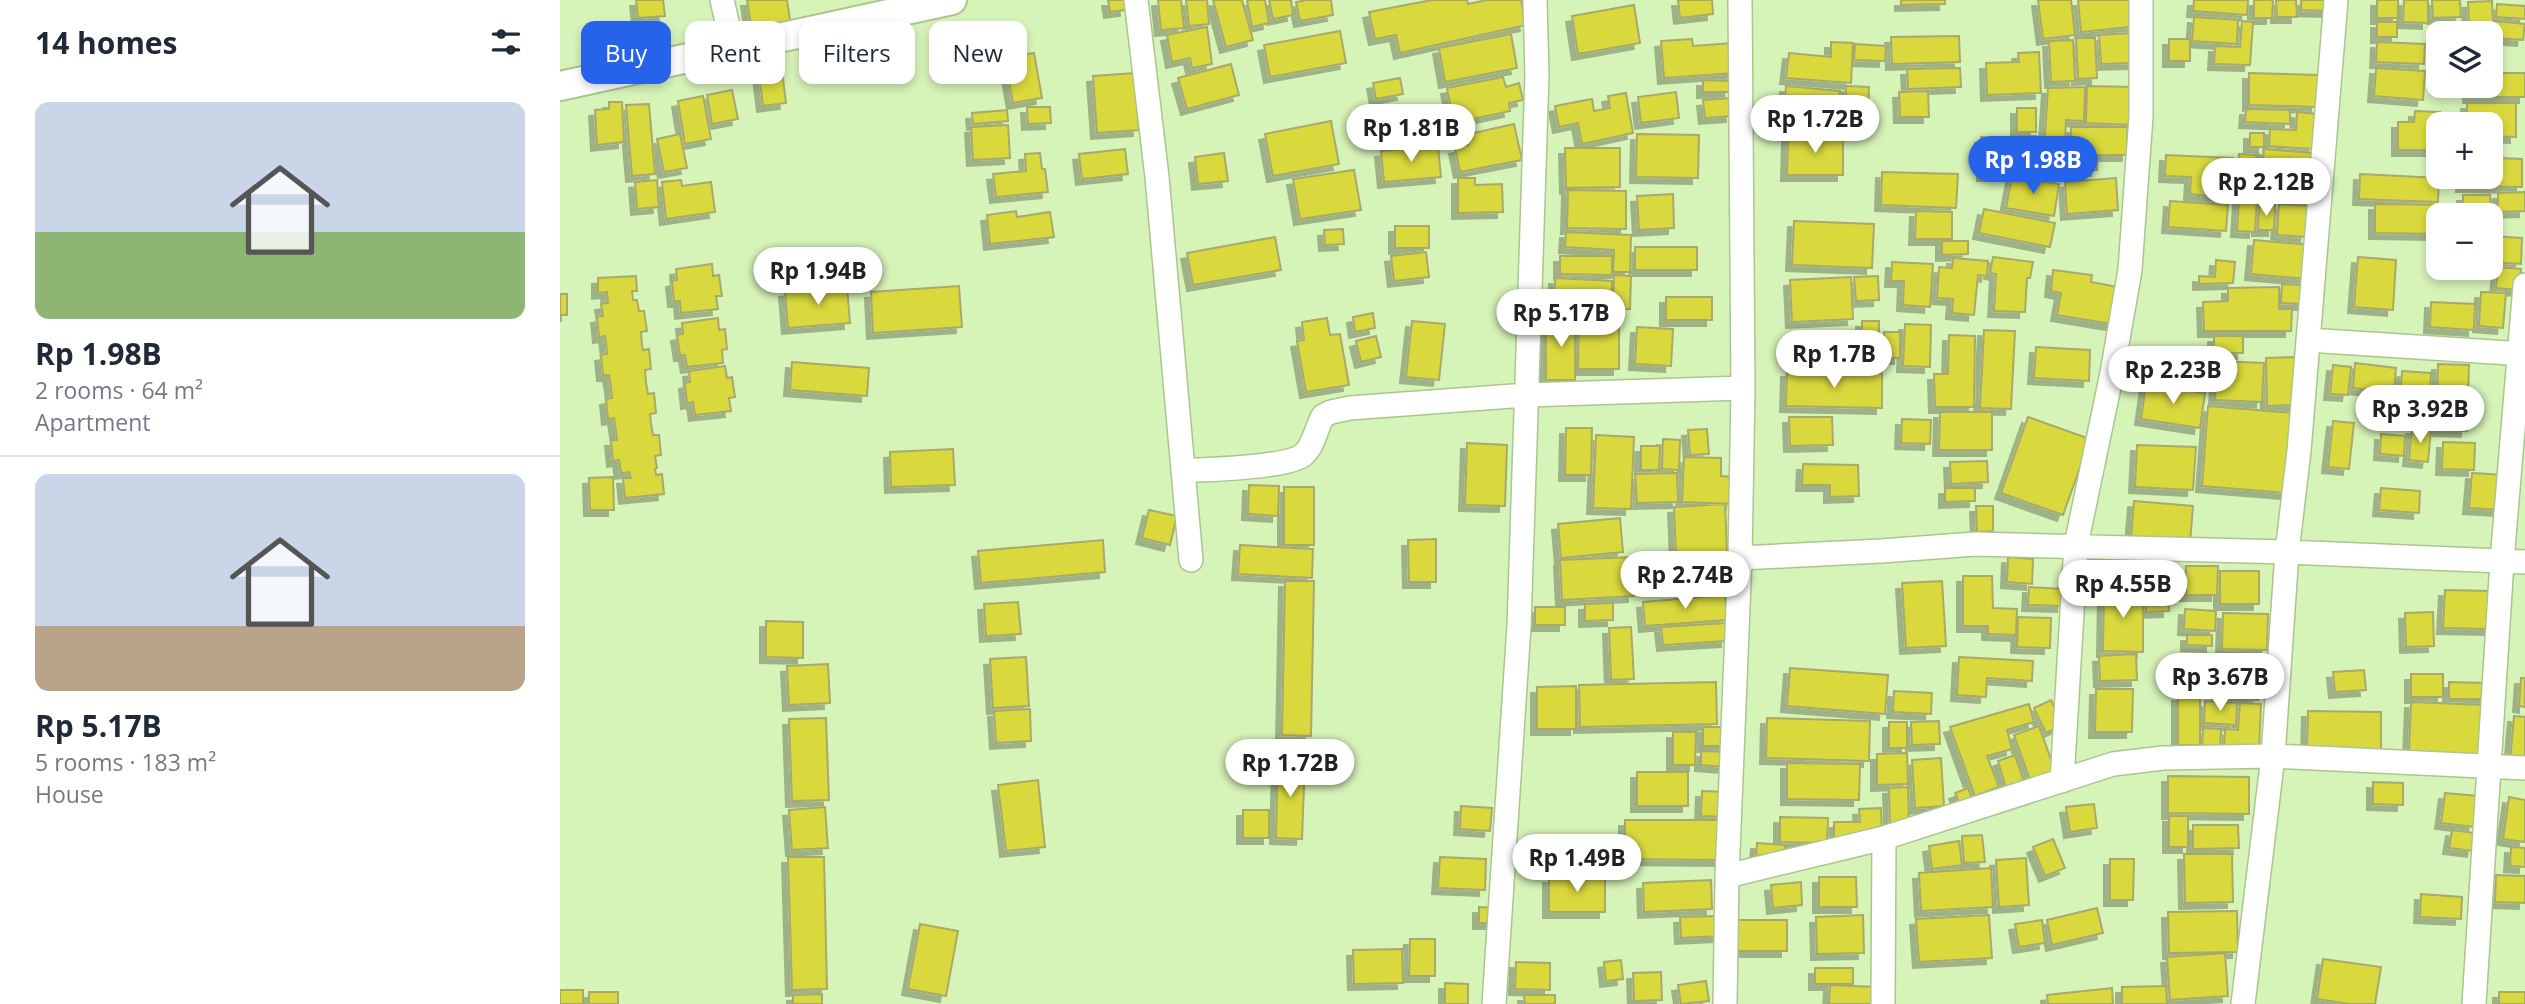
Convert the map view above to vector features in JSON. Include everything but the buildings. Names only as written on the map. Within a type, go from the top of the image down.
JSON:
[{"type":"street","points":[[722,0],[727,21]]},
{"type":"street","points":[[785,37],[952,0]]},
{"type":"street","points":[[1136,0],[1157,177],[1191,560]]},
{"type":"street","points":[[1494,1004],[1519,626],[1537,75],[1535,0]]},
{"type":"street","points":[[1725,1004],[1743,388],[1740,0]]},
{"type":"street","points":[[2062,780],[2076,545],[2112,373],[2130,270],[2141,116],[2141,0]]},
{"type":"street","points":[[2243,1004],[2273,756],[2287,552],[2308,340],[2336,0]]},
{"type":"street","points":[[560,86],[685,59]]},
{"type":"street","points":[[2474,1004],[2501,561],[2523,354],[2525,285]]},
{"type":"street","points":[[2308,340],[2523,354]]},
{"type":"street","points":[[1184,471],[1288,462],[1304,454],[1323,416],[1331,411],[1350,408],[1527,395],[1743,388]]},
{"type":"street","points":[[1740,558],[1975,544],[2076,545],[2525,562]]},
{"type":"street","points":[[1727,876],[1884,838],[2113,764],[2139,760],[2273,756],[2525,768]]},
{"type":"street","points":[[1883,1004],[1884,838]]}]
